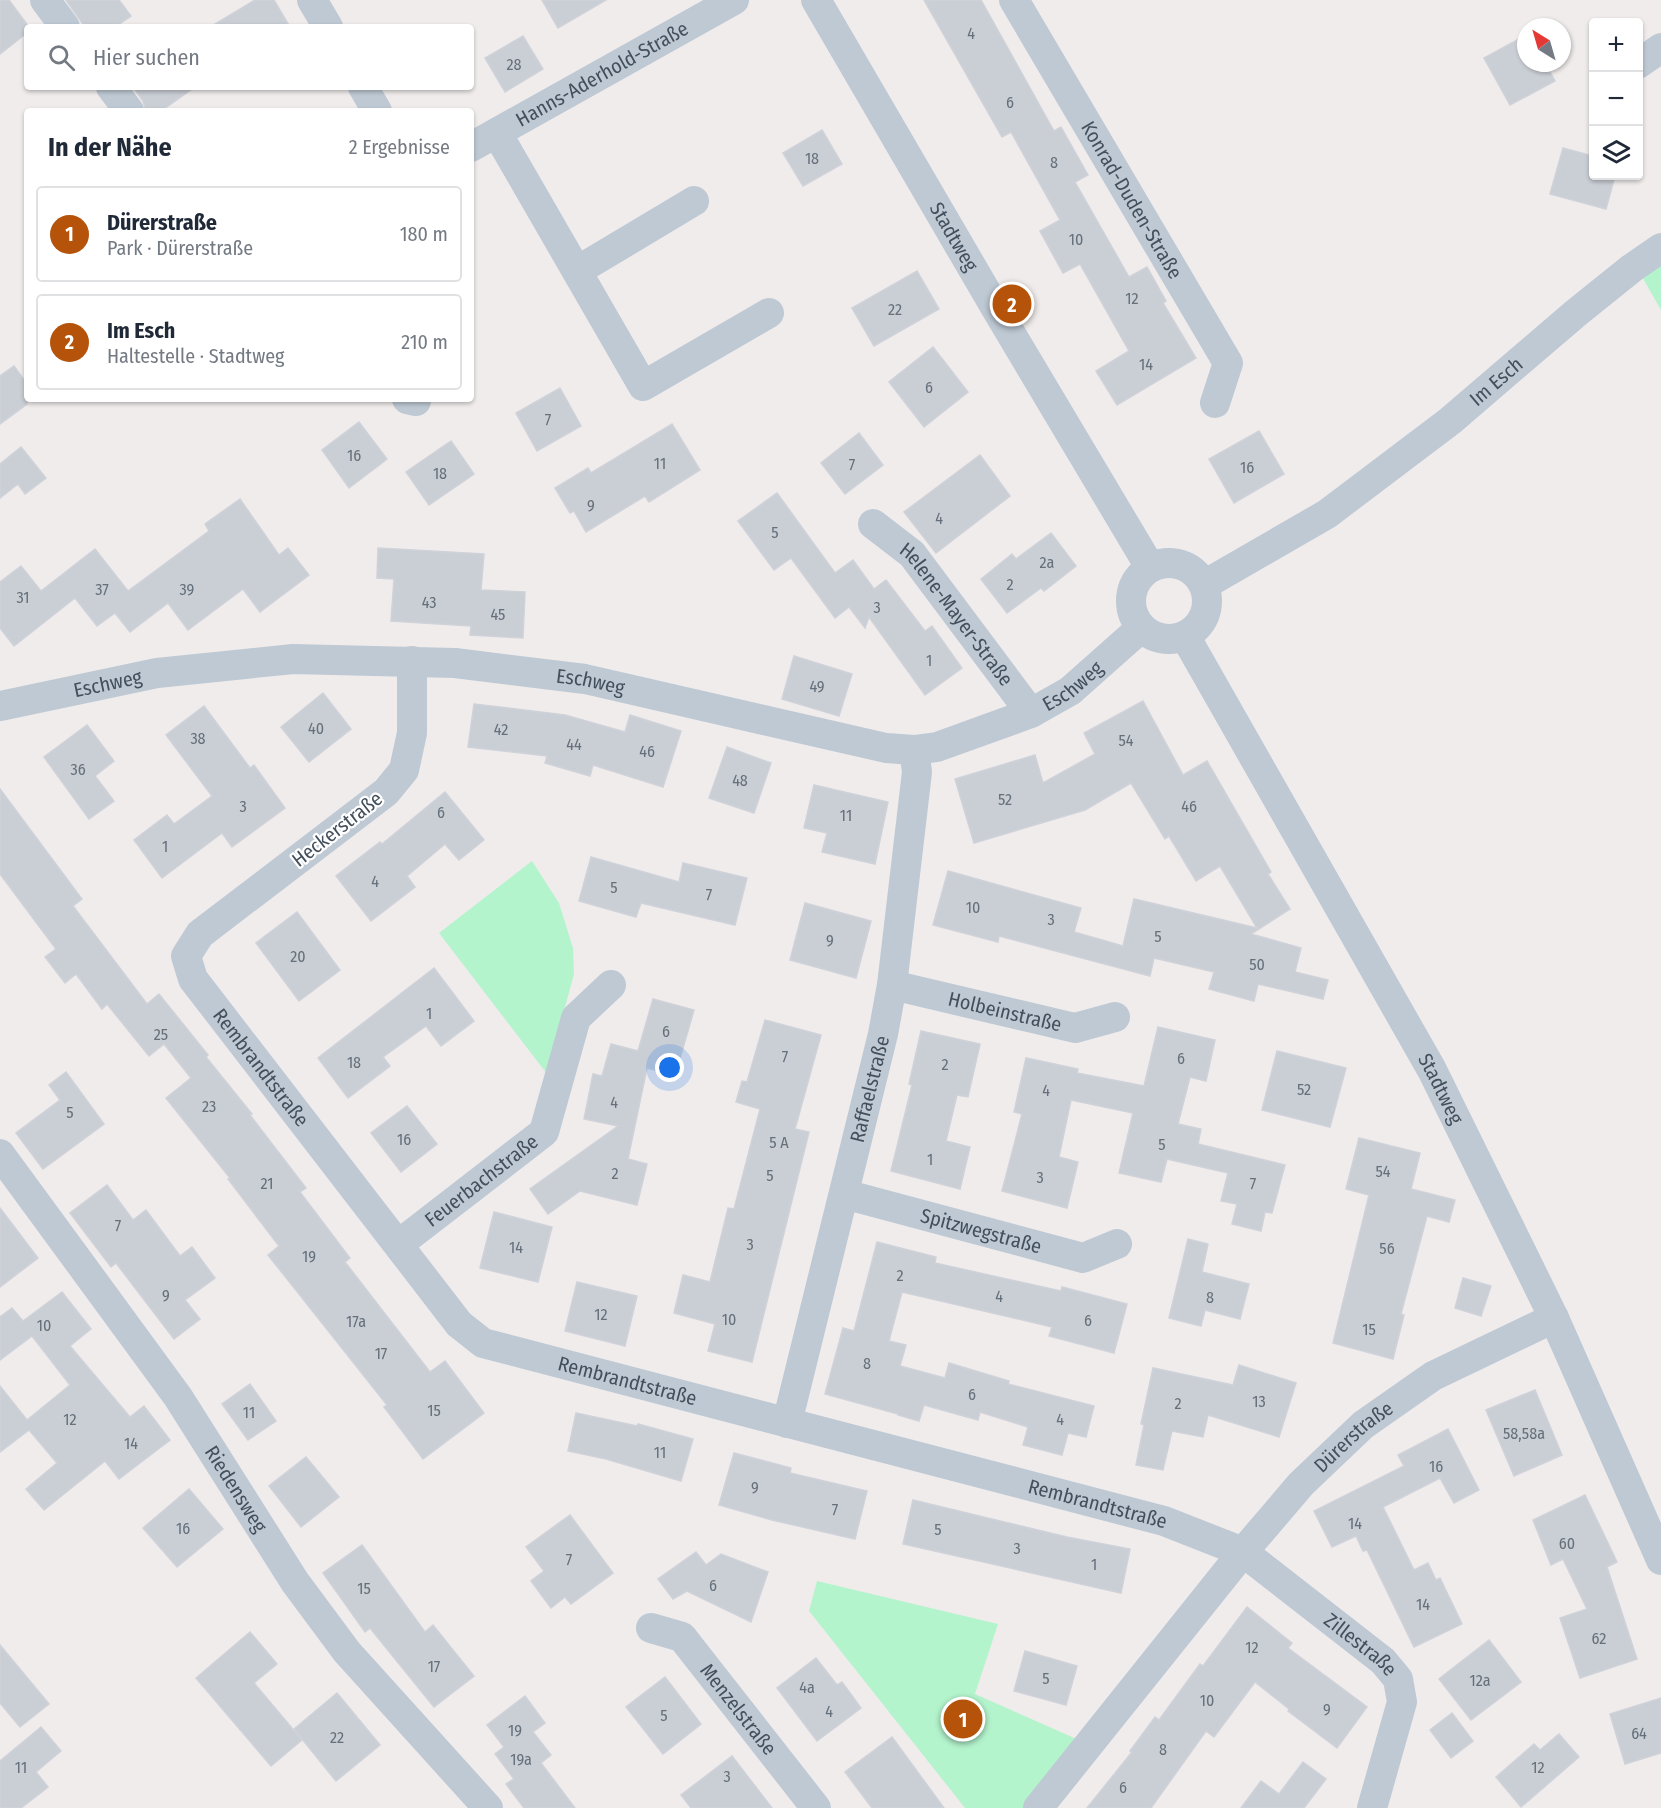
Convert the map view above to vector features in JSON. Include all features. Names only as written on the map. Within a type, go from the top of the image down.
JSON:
[{"type":"street","points":[[45,0],[64,24]]},
{"type":"street","points":[[312,0],[326,24]]},
{"type":"street","name":"Hanns-Aderhold-Straße","points":[[474,145],[734,0]]},
{"type":"street","name":"Stadtweg","points":[[816,0],[1150,567]]},
{"type":"street","name":"Konrad-Duden-Straße","points":[[1014,0],[1228,363],[1215,403]]},
{"type":"street","points":[[1643,61],[1661,48]]},
{"type":"street","points":[[113,90],[127,108]]},
{"type":"street","points":[[365,90],[375,108]]},
{"type":"street","points":[[496,133],[643,386],[769,313]]},
{"type":"street","points":[[577,271],[694,201]]},
{"type":"street","name":"Im Esch","points":[[1204,585],[1327,514],[1450,421],[1576,313],[1661,248]]},
{"type":"street","name":"Helene-Mayer-Straße","points":[[873,524],[912,554],[1031,713]]},
{"type":"street","points":[[1162,563],[1175,563],[1187,567],[1197,574],[1204,585],[1208,597],[1207,609],[1195,630],[1185,636],[1173,640],[1150,635],[1134,618],[1131,595],[1134,584],[1150,567],[1162,563]]},
{"type":"street","name":"Eschweg","points":[[0,706],[157,673],[293,659],[455,663],[581,678],[886,748],[914,750],[937,747],[1031,713],[1070,691],[1141,628]]},
{"type":"street","name":"Stadtweg","points":[[1185,636],[1432,1070],[1554,1318],[1661,1560]]},
{"type":"street","name":"Heckerstraße","points":[[186,956],[200,934],[386,792],[404,770],[412,733],[412,661]]},
{"type":"street","name":"Raffaelstraße","points":[[787,1423],[883,1034],[892,985],[917,772],[914,750]]},
{"type":"street","name":"Rembrandtstraße","points":[[186,956],[194,979],[459,1324],[483,1343],[1164,1521],[1243,1552]]},
{"type":"street","name":"Feuerbachstraße","points":[[399,1244],[544,1131],[576,1018],[611,985]]},
{"type":"street","name":"Holbeinstraße","points":[[892,985],[1075,1028],[1115,1017]]},
{"type":"street","name":"Riedensweg","points":[[0,1154],[178,1397],[295,1582],[347,1652],[488,1808]]},
{"type":"street","name":"Spitzwegstraße","points":[[844,1194],[1083,1258],[1117,1244]]},
{"type":"street","name":"Dürerstraße","points":[[1038,1808],[1243,1552],[1301,1484],[1363,1425],[1433,1376],[1554,1318]]},
{"type":"street","name":"Zillestraße","points":[[1243,1552],[1383,1661],[1398,1678],[1402,1702],[1372,1808]]},
{"type":"street","name":"Menzelstraße","points":[[651,1628],[682,1637],[816,1808]]},
{"type":"green space","points":[[1661,254],[1661,310],[1641,275]]},
{"type":"green space","points":[[532,861],[559,903],[573,948],[574,974],[547,1074],[439,933]]},
{"type":"green space","points":[[817,1581],[998,1624],[975,1694],[1088,1744],[1036,1808],[965,1808],[809,1611]]},
{"type":"building","points":[[0,0],[9,0],[27,24],[24,24],[24,35],[0,54]]},
{"type":"building","points":[[66,0],[119,0],[131,16],[119,24],[83,24]]},
{"type":"building","points":[[255,0],[274,0],[288,24],[215,24]]},
{"type":"building","points":[[542,0],[606,0],[558,28]]},
{"type":"building","points":[[924,0],[981,0],[1054,131],[1061,127],[1088,175],[1075,182],[1129,277],[1147,267],[1166,301],[1163,303],[1196,358],[1117,405],[1096,371],[1129,351],[1080,264],[1063,273],[1040,231],[1060,220],[1011,132],[1002,137]]},
{"type":"building","points":[[523,36],[543,69],[505,92],[485,58]]},
{"type":"building","points":[[1517,40],[1517,72],[1550,72],[1555,81],[1510,105],[1484,58]]},
{"type":"building","points":[[135,90],[191,90],[165,108],[145,108]]},
{"type":"building","points":[[822,130],[842,164],[803,186],[783,153]]},
{"type":"building","points":[[1563,148],[1589,155],[1589,180],[1614,180],[1606,209],[1550,194]]},
{"type":"building","points":[[917,271],[939,309],[874,346],[852,308]]},
{"type":"building","points":[[933,347],[968,392],[924,427],[889,382]]},
{"type":"building","points":[[14,366],[24,380],[24,402],[27,404],[0,424],[0,376]]},
{"type":"building","points":[[560,388],[581,426],[537,451],[516,413]]},
{"type":"building","points":[[359,422],[387,459],[349,488],[322,450]]},
{"type":"building","points":[[672,424],[700,470],[649,502],[645,496],[586,532],[574,511],[570,513],[555,488],[588,468],[591,473]]},
{"type":"building","points":[[1259,431],[1284,474],[1234,503],[1209,459]]},
{"type":"building","points":[[859,433],[883,465],[845,494],[821,463]]},
{"type":"building","points":[[451,441],[474,474],[429,505],[406,472]]},
{"type":"building","points":[[21,447],[46,478],[25,494],[18,484],[0,498],[0,464]]},
{"type":"building","points":[[980,455],[1010,496],[936,553],[904,512]]},
{"type":"building","points":[[777,493],[835,573],[853,560],[874,589],[886,580],[925,631],[932,626],[962,668],[925,695],[869,617],[865,628],[849,607],[835,618],[791,558],[774,570],[738,521]]},
{"type":"building","points":[[240,499],[279,555],[288,548],[309,575],[260,612],[243,589],[188,630],[168,603],[130,632],[115,613],[97,626],[75,598],[14,646],[0,628],[0,582],[21,566],[41,591],[95,549],[128,591],[209,531],[205,524]]},
{"type":"building","points":[[1051,533],[1076,566],[1044,591],[1041,588],[1007,613],[981,579],[1012,554],[1016,559]]},
{"type":"building","points":[[378,548],[484,554],[481,590],[525,592],[523,638],[470,635],[471,626],[391,621],[394,579],[377,578]]},
{"type":"building","points":[[794,656],[852,674],[839,716],[782,699]]},
{"type":"building","points":[[323,693],[351,729],[309,762],[281,727]]},
{"type":"building","points":[[1143,701],[1183,775],[1207,761],[1271,872],[1268,874],[1290,909],[1251,934],[1301,948],[1295,972],[1328,980],[1323,999],[1258,984],[1254,1001],[1209,989],[1214,972],[1154,958],[1150,976],[999,936],[998,942],[933,925],[948,871],[1081,908],[1074,932],[1123,946],[1134,899],[1257,928],[1220,866],[1196,881],[1169,836],[1165,839],[1131,783],[1085,810],[974,843],[955,779],[1035,755],[1043,783],[1095,754],[1084,733]]},
{"type":"building","points":[[474,704],[565,715],[625,732],[630,715],[681,731],[663,787],[593,765],[590,776],[545,763],[547,756],[468,747]]},
{"type":"building","points":[[204,706],[250,768],[254,765],[285,808],[232,847],[222,833],[162,878],[134,840],[167,815],[174,824],[212,796],[166,735]]},
{"type":"building","points":[[87,725],[114,761],[95,776],[114,801],[89,819],[44,757]]},
{"type":"building","points":[[727,747],[771,763],[754,813],[709,798]]},
{"type":"building","points":[[814,785],[888,802],[875,864],[822,852],[827,833],[804,828]]},
{"type":"building","points":[[0,789],[82,899],[73,906],[147,1004],[159,994],[208,1055],[206,1057],[252,1114],[250,1115],[306,1188],[300,1192],[350,1258],[345,1262],[430,1372],[445,1361],[484,1413],[423,1459],[384,1407],[387,1405],[268,1255],[279,1246],[228,1179],[230,1178],[166,1098],[191,1078],[164,1044],[149,1056],[107,1004],[102,1009],[76,974],[65,983],[45,957],[56,949],[0,874]]},
{"type":"building","points":[[445,792],[484,840],[459,860],[445,844],[407,876],[415,887],[371,921],[336,876],[380,842],[382,844]]},
{"type":"building","points":[[591,857],[679,882],[683,863],[747,878],[735,925],[641,903],[636,917],[579,901]]},
{"type":"building","points":[[805,903],[871,921],[856,978],[790,960]]},
{"type":"building","points":[[297,912],[340,970],[299,1001],[256,943]]},
{"type":"building","points":[[434,968],[474,1021],[441,1046],[426,1026],[383,1057],[390,1066],[348,1098],[318,1058]]},
{"type":"building","points":[[653,999],[694,1010],[675,1076],[647,1068],[628,1159],[647,1164],[637,1205],[580,1191],[548,1214],[530,1189],[618,1126],[584,1119],[593,1074],[602,1076],[611,1044],[638,1051]]},
{"type":"building","points":[[765,1020],[821,1035],[795,1129],[809,1132],[752,1362],[708,1351],[715,1324],[674,1313],[683,1275],[710,1282],[728,1208],[734,1209],[760,1109],[736,1102],[742,1081],[747,1082]]},
{"type":"building","points":[[1158,1027],[1215,1040],[1206,1081],[1190,1077],[1178,1124],[1201,1129],[1198,1144],[1285,1165],[1272,1213],[1265,1212],[1261,1231],[1232,1224],[1237,1204],[1221,1201],[1228,1173],[1167,1159],[1161,1182],[1119,1173],[1133,1113],[1071,1100],[1059,1157],[1078,1162],[1067,1208],[1002,1191],[1022,1114],[1014,1112],[1026,1058],[1078,1069],[1077,1073],[1144,1086]]},
{"type":"building","points":[[921,1031],[980,1044],[968,1097],[957,1095],[946,1141],[970,1147],[960,1189],[891,1171],[912,1085],[909,1084]]},
{"type":"building","points":[[1277,1051],[1346,1068],[1330,1127],[1262,1110]]},
{"type":"building","points":[[66,1072],[104,1124],[43,1169],[16,1133],[60,1100],[49,1085]]},
{"type":"building","points":[[407,1106],[437,1144],[401,1172],[371,1133]]},
{"type":"building","points":[[1359,1138],[1420,1153],[1411,1189],[1455,1200],[1449,1222],[1427,1216],[1401,1314],[1404,1315],[1393,1359],[1333,1343],[1369,1195],[1346,1189]]},
{"type":"building","points":[[107,1185],[133,1220],[146,1210],[180,1256],[192,1247],[215,1278],[185,1300],[200,1319],[174,1339],[116,1263],[111,1267],[70,1213]]},
{"type":"building","points":[[0,1208],[38,1258],[0,1287]]},
{"type":"building","points":[[494,1212],[552,1227],[538,1282],[480,1268]]},
{"type":"building","points":[[1188,1239],[1208,1244],[1202,1272],[1249,1284],[1240,1319],[1205,1310],[1201,1326],[1169,1318]]},
{"type":"building","points":[[877,1242],[936,1257],[935,1263],[1061,1291],[1062,1287],[1127,1304],[1114,1353],[1049,1336],[1052,1327],[902,1292],[889,1341],[906,1345],[900,1366],[945,1378],[949,1363],[1009,1381],[1008,1384],[1094,1406],[1086,1437],[1068,1433],[1062,1455],[1023,1445],[1028,1427],[980,1412],[978,1420],[924,1405],[919,1421],[825,1394],[843,1328],[854,1331]]},
{"type":"building","points":[[1463,1278],[1491,1286],[1481,1316],[1455,1308]]},
{"type":"building","points":[[577,1282],[637,1296],[625,1346],[565,1331]]},
{"type":"building","points":[[62,1292],[91,1329],[70,1346],[130,1417],[144,1406],[170,1440],[119,1479],[105,1461],[44,1510],[26,1489],[57,1463],[29,1430],[0,1452],[0,1386],[27,1420],[70,1385],[32,1336],[0,1360],[0,1317],[12,1308],[23,1321]]},
{"type":"building","points":[[1239,1365],[1296,1383],[1279,1437],[1208,1415],[1203,1437],[1172,1431],[1163,1470],[1136,1465],[1144,1425],[1141,1424],[1153,1368],[1233,1385]]},
{"type":"building","points":[[250,1384],[276,1421],[248,1440],[222,1404]]},
{"type":"building","points":[[1535,1390],[1562,1455],[1514,1476],[1486,1410]]},
{"type":"building","points":[[576,1413],[637,1426],[638,1424],[693,1439],[681,1481],[606,1459],[568,1451]]},
{"type":"building","points":[[1448,1429],[1479,1490],[1454,1503],[1440,1478],[1383,1507],[1414,1570],[1428,1563],[1436,1580],[1440,1578],[1462,1624],[1414,1647],[1367,1550],[1363,1551],[1356,1536],[1332,1547],[1314,1511],[1404,1466],[1398,1455]]},
{"type":"building","points":[[734,1453],[791,1468],[790,1473],[867,1491],[855,1539],[719,1505]]},
{"type":"building","points":[[306,1457],[339,1497],[301,1527],[269,1486]]},
{"type":"building","points":[[189,1489],[223,1529],[177,1567],[143,1528]]},
{"type":"building","points":[[1585,1495],[1617,1562],[1607,1567],[1637,1659],[1580,1678],[1560,1618],[1587,1609],[1563,1559],[1551,1565],[1533,1520]]},
{"type":"building","points":[[913,1500],[1067,1537],[1130,1549],[1121,1593],[903,1544]]},
{"type":"building","points":[[570,1515],[613,1573],[571,1604],[565,1597],[551,1608],[531,1581],[544,1571],[526,1547]]},
{"type":"building","points":[[362,1545],[425,1632],[433,1625],[474,1676],[434,1707],[370,1628],[365,1632],[323,1573]]},
{"type":"building","points":[[696,1552],[706,1565],[721,1554],[768,1572],[751,1622],[687,1591],[673,1599],[658,1579]]},
{"type":"building","points":[[1247,1607],[1292,1643],[1288,1648],[1367,1707],[1337,1748],[1288,1711],[1289,1709],[1255,1682],[1214,1737],[1206,1731],[1151,1808],[1087,1808],[1132,1752],[1130,1751],[1155,1717],[1159,1720],[1200,1664],[1203,1666]]},
{"type":"building","points":[[250,1632],[277,1664],[254,1683],[302,1740],[271,1766],[196,1678]]},
{"type":"building","points":[[1489,1640],[1521,1682],[1471,1720],[1439,1679]]},
{"type":"building","points":[[0,1645],[49,1704],[20,1727],[0,1703]]},
{"type":"building","points":[[1025,1651],[1077,1666],[1066,1705],[1014,1691]]},
{"type":"building","points":[[816,1658],[837,1685],[842,1682],[861,1708],[817,1741],[777,1688]]},
{"type":"building","points":[[665,1677],[701,1724],[663,1754],[626,1707]]},
{"type":"building","points":[[337,1693],[380,1745],[336,1781],[294,1729]]},
{"type":"building","points":[[525,1696],[545,1723],[533,1732],[551,1755],[541,1763],[575,1808],[524,1808],[506,1784],[514,1779],[495,1754],[504,1747],[487,1725]]},
{"type":"building","points":[[1661,1698],[1661,1753],[1625,1764],[1610,1714]]},
{"type":"building","points":[[1452,1713],[1473,1741],[1451,1758],[1430,1730]]},
{"type":"building","points":[[41,1727],[61,1751],[36,1772],[48,1787],[21,1808],[0,1808],[0,1761]]},
{"type":"building","points":[[1559,1734],[1579,1757],[1521,1807],[1496,1777],[1534,1744],[1540,1750]]},
{"type":"building","points":[[892,1737],[944,1808],[872,1808],[845,1772]]},
{"type":"building","points":[[732,1756],[772,1808],[691,1808],[681,1795]]},
{"type":"building","points":[[1303,1762],[1326,1779],[1304,1808],[1241,1808],[1261,1781],[1279,1794]]},
{"type":"place","name":"Im Esch","points":[[1012,304]]},
{"type":"place","name":"Dürerstraße","points":[[963,1719]]}]
